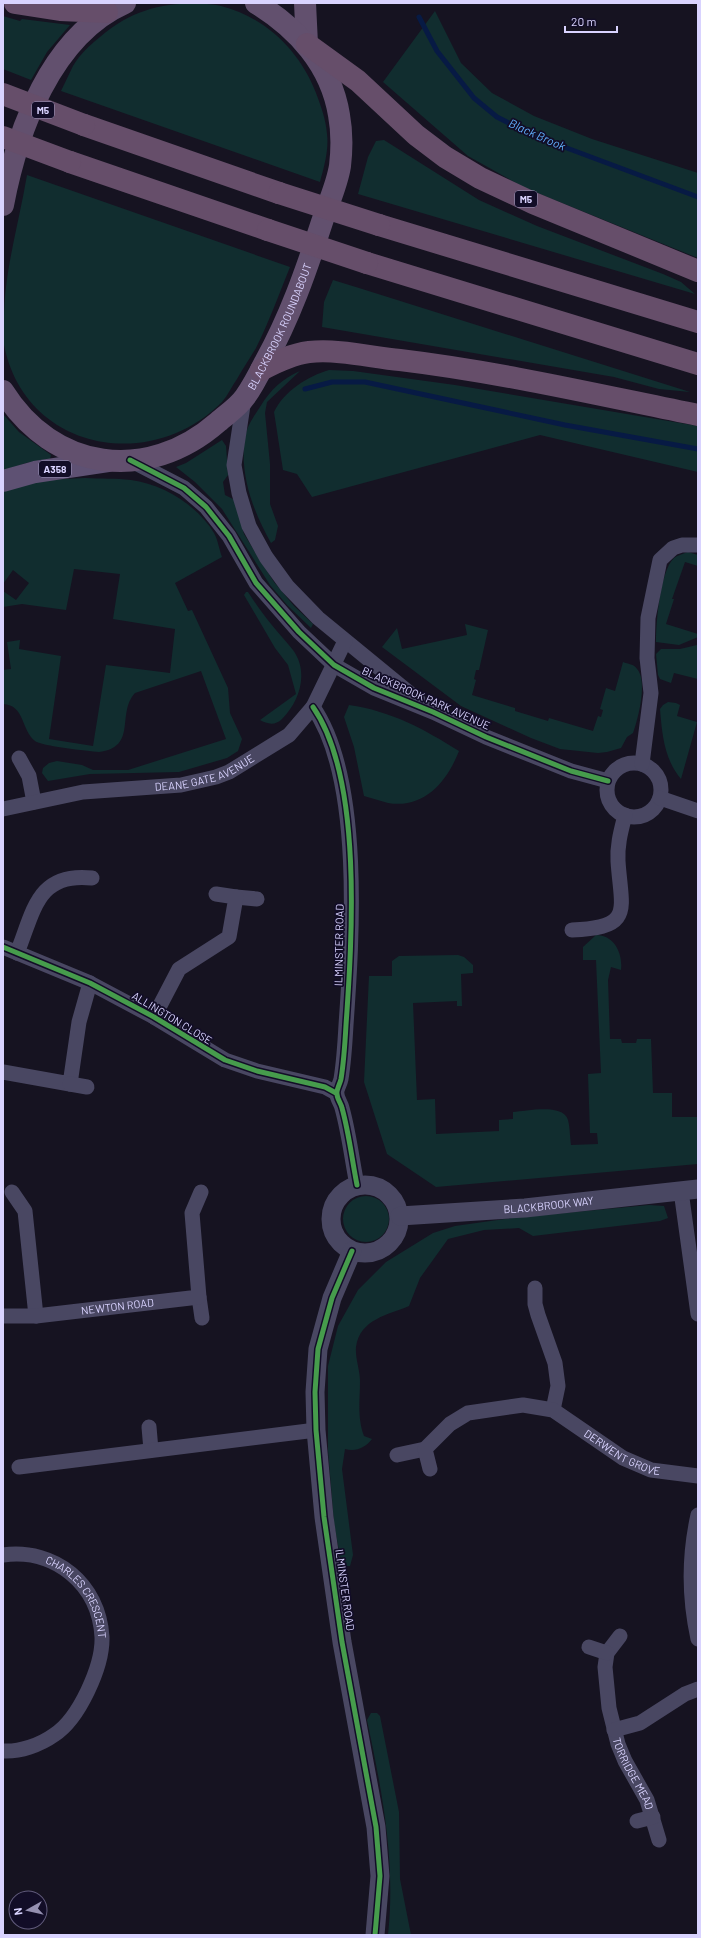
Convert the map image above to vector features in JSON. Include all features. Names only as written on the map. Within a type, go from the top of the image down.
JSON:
[{"type":"highway","points":[[15,3],[60,10],[118,6]]},
{"type":"highway","name":"BLACKBROOK ROUNDABOUT","points":[[3,391],[15,409],[44,436],[62,447],[91,458],[108,461],[158,456],[184,446],[209,430],[244,399],[283,330],[301,284],[340,168],[342,142],[339,114],[333,91],[325,72],[307,44],[290,26],[256,3]]},
{"type":"highway","points":[[305,3],[307,44]]},
{"type":"highway","points":[[3,205],[7,182],[30,112],[48,74],[76,39],[118,6]]},
{"type":"highway","name":"M5","points":[[307,44],[358,81],[416,135],[445,157],[480,178],[533,203],[698,271]]},
{"type":"highway","name":"M5","points":[[3,94],[84,125],[279,193],[698,322]]},
{"type":"highway","points":[[3,137],[70,162],[367,263],[698,364]]},
{"type":"highway","points":[[261,370],[283,359],[309,352],[343,353],[431,364],[544,382],[698,415]]},
{"type":"main road","name":"A358","points":[[3,482],[35,472],[108,461]]},
{"type":"street","name":"BLACKBROOK PARK AVENUE","points":[[244,399],[234,465],[239,493],[249,526],[266,557],[287,586],[318,618],[382,673],[433,712]]},
{"type":"street","name":"BLACKBROOK PARK AVENUE","points":[[130,460],[184,488],[206,507],[229,536],[256,583],[299,632],[334,665],[374,688],[486,736],[571,771],[608,781]]},
{"type":"street","points":[[642,764],[651,693],[647,658],[648,618],[660,560],[673,548],[682,545],[698,546]]},
{"type":"street","name":"DEANE GATE AVENUE","points":[[3,809],[84,792],[181,784],[216,777],[229,772],[246,763],[289,735],[314,707],[345,641]]},
{"type":"street","name":"ILMINSTER ROAD","points":[[314,707],[321,719],[342,776],[350,868],[350,971],[342,1072],[336,1093]]},
{"type":"street","points":[[19,758],[29,776],[34,802]]},
{"type":"street","points":[[632,762],[642,764],[656,774],[662,790],[655,808],[646,814],[636,817],[625,815],[614,808],[608,798],[608,781],[614,772],[622,765],[632,762]]},
{"type":"street","points":[[660,798],[698,811]]},
{"type":"street","points":[[572,930],[594,929],[605,926],[613,922],[621,914],[623,902],[618,848],[625,815]]},
{"type":"street","points":[[18,953],[37,902],[44,891],[52,884],[66,878],[79,876],[92,878]]},
{"type":"street","points":[[216,894],[257,899]]},
{"type":"street","name":"ALLINGTON CLOSE","points":[[154,1017],[179,969],[229,937],[236,897]]},
{"type":"street","name":"ALLINGTON CLOSE","points":[[3,947],[60,972],[90,983],[154,1017],[225,1060],[257,1071],[325,1087],[336,1093]]},
{"type":"street","points":[[70,1084],[79,1022],[90,983]]},
{"type":"street","points":[[3,1072],[86,1087]]},
{"type":"street","points":[[336,1093],[342,1108],[357,1186]]},
{"type":"street","points":[[373,1185],[382,1189],[391,1196],[400,1216],[398,1231],[392,1241],[384,1248],[374,1252],[364,1253],[352,1251],[338,1240],[333,1230],[331,1219],[332,1209],[338,1198],[347,1190],[357,1186],[373,1185]]},
{"type":"street","points":[[689,1190],[698,1314]]},
{"type":"street","name":"BLACKBROOK WAY","points":[[400,1216],[525,1208],[689,1190]]},
{"type":"street","points":[[12,1192],[25,1211],[36,1316]]},
{"type":"street","points":[[201,1192],[192,1213],[202,1318]]},
{"type":"street","name":"ILMINSTER ROAD","points":[[352,1251],[332,1298],[320,1342],[316,1364],[316,1430],[325,1524],[341,1635],[376,1827],[380,1876],[375,1935]]},
{"type":"street","points":[[535,1288],[528,1304],[555,1363],[558,1386],[553,1410]]},
{"type":"street","name":"NEWTON ROAD","points":[[3,1316],[36,1316],[199,1297]]},
{"type":"street","name":"DERWENT GROVE","points":[[425,1449],[450,1424],[468,1413],[523,1405],[553,1410],[623,1458],[651,1470],[698,1476]]},
{"type":"street","points":[[149,1427],[151,1450]]},
{"type":"street","points":[[19,1467],[316,1430]]},
{"type":"street","points":[[397,1455],[425,1449],[430,1469]]},
{"type":"street","points":[[698,1515],[691,1569],[698,1639]]},
{"type":"street","name":"CHARLES CRESCENT","points":[[3,1554],[31,1554],[48,1559],[77,1577],[93,1601],[100,1619],[102,1638],[95,1675],[77,1710],[62,1729],[43,1741],[14,1752],[3,1751]]},
{"type":"street","points":[[589,1647],[607,1653],[620,1636]]},
{"type":"street","name":"TORRIDGE MEAD","points":[[607,1653],[605,1667],[606,1690],[614,1730],[624,1761],[647,1800],[659,1840]]},
{"type":"street","name":"TORRIDGE MEAD","points":[[614,1730],[640,1723],[685,1694],[698,1689]]},
{"type":"street","name":"TORRIDGE MEAD","points":[[637,1821],[653,1817]]},
{"type":"green space","points":[[197,3],[221,6],[252,18],[279,38],[301,63],[316,93],[323,113],[326,129],[327,152],[320,182],[61,91],[73,66],[82,54],[111,28],[134,15],[157,7]]},
{"type":"green space","points":[[435,11],[461,63],[492,93],[534,116],[592,139],[698,173],[698,258],[525,188],[468,156],[383,82]]},
{"type":"green space","points":[[3,16],[20,21],[22,19],[70,25],[47,52],[31,80],[3,69]]},
{"type":"green space","points":[[384,140],[479,200],[537,226],[663,274],[681,282],[695,294],[358,194],[368,157],[376,141]]},
{"type":"green space","points":[[27,175],[290,267],[261,338],[237,379],[222,402],[193,425],[161,438],[127,444],[94,440],[63,429],[37,409],[16,381],[4,345],[4,305],[9,268]]},
{"type":"green space","points":[[333,280],[690,392],[659,389],[614,377],[322,327],[324,302]]},
{"type":"green space","points":[[329,370],[353,371],[455,385],[698,426],[698,472],[540,435],[312,497],[297,474],[283,470],[274,412],[278,404],[297,385],[313,376]]},
{"type":"green space","points":[[300,371],[267,402],[265,413],[270,464],[270,504],[278,526],[275,540],[271,543],[258,518],[249,492],[244,465],[245,437],[251,421],[268,395],[282,381]]},
{"type":"green space","points":[[3,414],[19,432],[51,455],[50,459],[26,463],[3,471]]},
{"type":"green space","points":[[222,440],[226,446],[228,475],[223,482],[225,495],[235,500],[244,534],[274,582],[294,606],[313,624],[311,628],[287,605],[270,585],[222,509],[195,482],[176,467],[186,463]]},
{"type":"green space","points":[[85,478],[131,480],[143,482],[167,491],[189,505],[199,514],[214,533],[222,557],[175,583],[188,611],[192,610],[228,688],[230,713],[242,739],[238,751],[227,758],[179,772],[90,774],[48,781],[42,773],[43,768],[49,763],[57,761],[82,765],[93,770],[128,770],[226,739],[201,671],[135,693],[127,710],[123,737],[118,744],[111,749],[99,752],[55,746],[35,741],[27,731],[19,713],[10,705],[3,704],[3,670],[11,669],[7,642],[20,640],[19,649],[61,656],[49,739],[93,746],[106,665],[170,673],[175,629],[113,619],[120,574],[74,569],[66,610],[22,604],[3,607],[3,591],[16,600],[29,583],[13,570],[3,584],[3,492],[33,483]]},
{"type":"green space","points":[[688,552],[698,555],[698,566],[685,562],[672,599],[674,599],[666,624],[698,634],[698,637],[679,645],[656,642],[658,610],[665,574],[674,558]]},
{"type":"green space","points":[[248,592],[268,620],[293,650],[301,668],[298,695],[288,712],[277,723],[265,723],[260,720],[296,694],[288,665],[275,648],[244,595]]},
{"type":"green space","points":[[465,624],[488,630],[479,670],[476,670],[474,679],[476,680],[472,695],[515,708],[515,711],[548,721],[549,718],[593,731],[598,716],[601,717],[603,710],[600,709],[606,688],[615,691],[623,662],[631,664],[637,669],[642,682],[641,700],[633,733],[627,737],[621,748],[607,752],[598,753],[560,749],[531,738],[461,706],[382,647],[397,628],[402,649],[467,635]]},
{"type":"green space","points":[[697,645],[698,679],[674,673],[671,683],[660,679],[658,675],[656,654],[661,649],[680,649]]},
{"type":"green space","points":[[668,702],[680,705],[677,716],[697,722],[681,779],[675,771],[667,754],[663,736],[660,709]]},
{"type":"green space","points":[[349,705],[393,716],[420,728],[459,751],[441,783],[432,791],[413,802],[401,804],[388,803],[364,796],[354,747],[344,717]]},
{"type":"green space","points":[[596,935],[608,938],[616,946],[619,951],[621,964],[621,970],[611,967],[608,980],[610,1039],[621,1039],[622,1043],[636,1043],[637,1039],[651,1039],[653,1093],[672,1093],[672,1117],[698,1117],[698,1164],[436,1187],[387,1154],[364,1082],[369,976],[392,976],[392,961],[399,956],[458,955],[464,957],[473,965],[473,973],[461,974],[462,1006],[457,1006],[457,1001],[413,1003],[417,1100],[435,1099],[436,1134],[499,1131],[499,1120],[513,1119],[513,1112],[544,1109],[559,1111],[565,1115],[568,1120],[571,1145],[598,1144],[597,1133],[590,1133],[588,1074],[601,1073],[596,960],[583,960],[583,947]]},
{"type":"green space","points":[[371,1196],[375,1197],[385,1206],[388,1210],[388,1228],[379,1238],[371,1242],[361,1242],[353,1238],[344,1228],[343,1214],[347,1206],[357,1197]]},
{"type":"green space","points":[[649,1205],[664,1206],[668,1218],[660,1221],[533,1236],[519,1228],[484,1230],[448,1239],[420,1278],[409,1306],[376,1319],[363,1330],[356,1347],[360,1377],[360,1422],[364,1436],[372,1439],[366,1445],[357,1450],[345,1449],[342,1469],[353,1555],[350,1566],[344,1566],[340,1556],[334,1523],[328,1450],[328,1366],[338,1326],[358,1290],[386,1262],[433,1233],[455,1226],[512,1218]]},
{"type":"green space","points":[[371,1713],[377,1713],[380,1716],[399,1812],[400,1879],[411,1935],[388,1935],[390,1907],[389,1853],[378,1773],[367,1720]]},
{"type":"waterway","name":"Black Brook","points":[[419,17],[437,51],[474,98],[497,117],[532,135],[698,197]]},
{"type":"waterway","points":[[305,389],[332,382],[365,382],[565,425],[698,449]]},
{"type":"cycle path","points":[[130,460],[184,488],[206,507],[229,536],[256,583],[299,632],[334,665],[374,688],[433,712],[486,737],[571,771],[608,781]]},
{"type":"cycle path","points":[[313,707],[329,738],[340,775],[347,817],[350,861],[350,950],[344,1059],[341,1079],[337,1092],[347,1127],[357,1185]]},
{"type":"cycle path","points":[[3,947],[90,983],[154,1017],[225,1060],[257,1071],[325,1087],[336,1093]]},
{"type":"cycle path","points":[[352,1251],[332,1298],[318,1349],[315,1392],[316,1430],[324,1517],[342,1642],[376,1827],[380,1876],[375,1935]]}]
